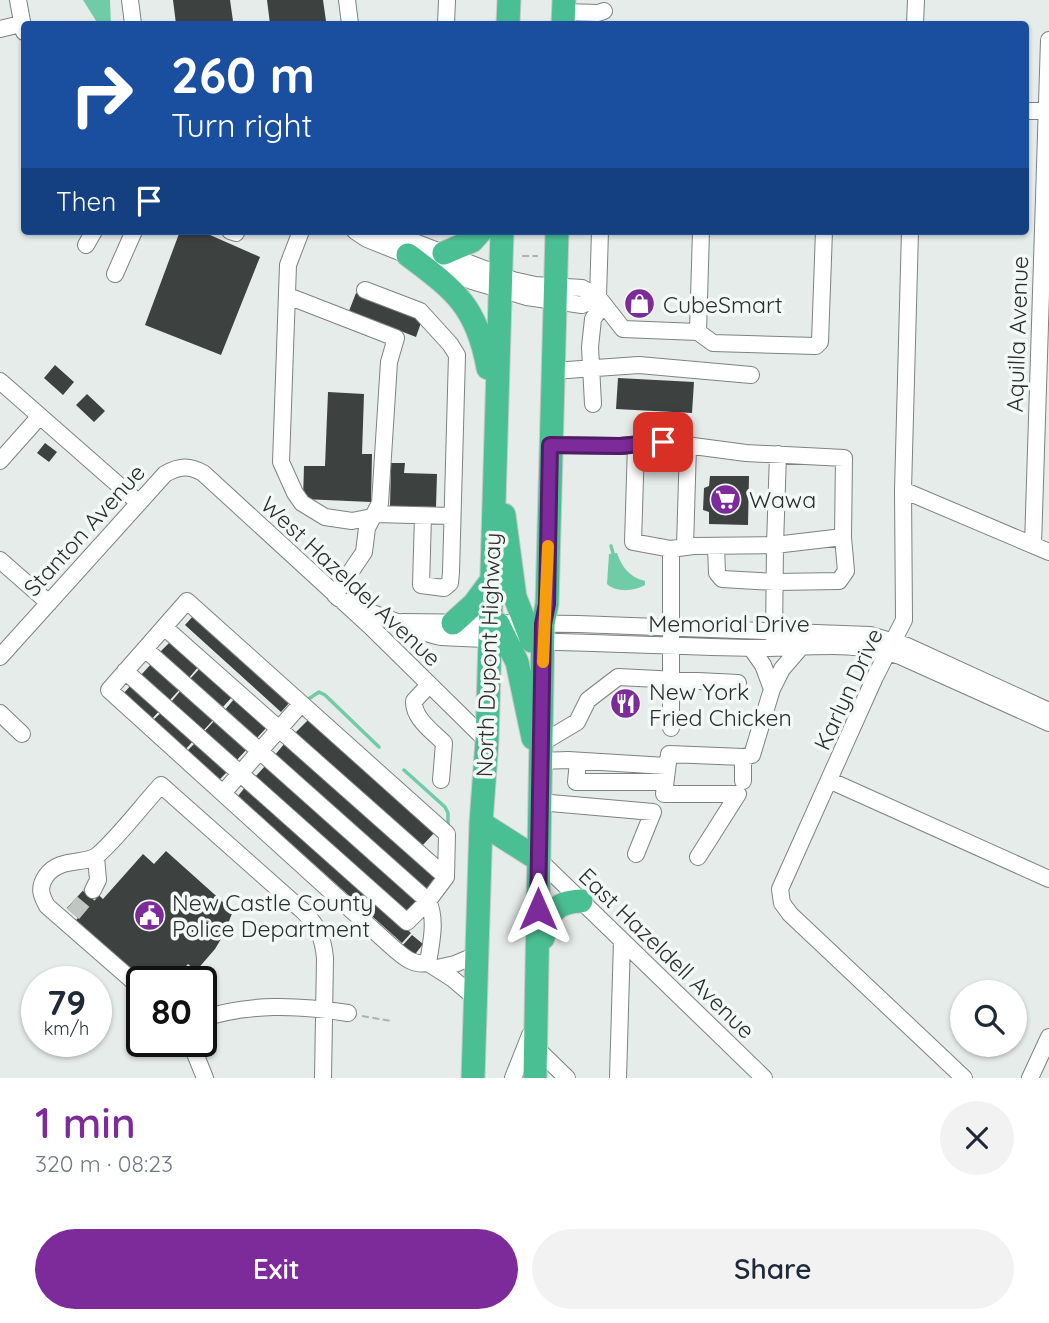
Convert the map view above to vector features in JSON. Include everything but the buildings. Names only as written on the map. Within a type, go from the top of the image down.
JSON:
[{"type":"highway","points":[[508,21],[509,0]]},
{"type":"highway","points":[[444,253],[472,241],[477,235]]},
{"type":"highway","name":"North Dupont Highway","points":[[473,1078],[481,823],[496,632],[491,581],[502,235]]},
{"type":"highway","points":[[535,1078],[540,752],[536,633],[547,604],[557,235]]},
{"type":"highway","points":[[408,255],[453,291],[470,312],[482,339],[496,408]]},
{"type":"highway","points":[[495,450],[516,597],[536,633]]},
{"type":"highway","points":[[453,623],[474,604],[491,581]]},
{"type":"highway","points":[[496,632],[517,662],[528,722],[540,752]]},
{"type":"highway","points":[[481,823],[539,860]]},
{"type":"highway","points":[[538,958],[547,918],[556,907],[581,901]]},
{"type":"street","points":[[18,0],[22,21]]},
{"type":"street","points":[[130,0],[133,21]]},
{"type":"street","points":[[347,0],[350,21]]},
{"type":"street","points":[[446,21],[447,0]]},
{"type":"street","points":[[915,21],[916,0]]},
{"type":"street","points":[[564,12],[606,12]]},
{"type":"street","points":[[0,29],[21,28]]},
{"type":"street","name":"Aquilla Avenue","points":[[1033,545],[1049,40]]},
{"type":"street","points":[[1029,111],[1047,111]]},
{"type":"street","points":[[115,274],[132,235]]},
{"type":"street","points":[[299,235],[288,265],[281,462],[295,493],[302,503],[325,517],[352,521],[373,515],[452,516]]},
{"type":"street","points":[[361,235],[472,281],[500,283],[555,295],[582,288],[601,301],[623,329],[698,332],[713,343],[816,346],[821,342],[824,235]]},
{"type":"street","points":[[397,235],[444,253],[500,283]]},
{"type":"street","points":[[593,404],[593,319],[601,301],[600,235]]},
{"type":"street","points":[[698,332],[701,235]]},
{"type":"street","name":"Karlyn Drive","points":[[910,235],[903,490],[906,603],[904,620],[780,889],[782,902],[790,914],[964,1078]]},
{"type":"street","points":[[365,290],[420,311],[457,355],[450,583],[444,588],[421,585],[423,516]]},
{"type":"street","points":[[288,296],[396,338],[389,362],[380,503],[367,528],[364,552],[336,597]]},
{"type":"street","points":[[553,371],[639,365],[751,376]]},
{"type":"street","points":[[0,381],[139,503]]},
{"type":"street","points":[[0,461],[40,416]]},
{"type":"street","points":[[550,445],[663,442],[844,458],[842,537],[846,571],[839,580],[775,582],[722,579],[717,573],[716,546]]},
{"type":"street","points":[[636,444],[633,542],[678,548],[775,545],[842,537]]},
{"type":"street","points":[[671,728],[672,628],[688,445]]},
{"type":"street","points":[[774,648],[778,454]]},
{"type":"street","name":"Stanton Avenue","points":[[0,657],[165,474],[177,467]]},
{"type":"street","name":"West Hazeldel Avenue","points":[[177,467],[192,467],[203,473],[487,741]]},
{"type":"street","points":[[903,490],[1049,552]]},
{"type":"street","points":[[0,560],[49,603]]},
{"type":"street","name":"Memorial Drive","points":[[336,597],[369,614],[396,621],[429,635],[672,628],[858,633],[879,636],[891,647],[1049,723]]},
{"type":"street","points":[[125,671],[407,922],[428,901],[446,877],[447,834],[187,601],[125,671],[109,690],[410,961],[418,965],[455,964],[475,955]]},
{"type":"street","name":"Memorial Drive","points":[[396,621],[453,623],[496,632]]},
{"type":"street","points":[[164,627],[446,877]]},
{"type":"street","name":"Memorial Drive","points":[[536,633],[671,646],[891,647],[1049,710]]},
{"type":"street","points":[[698,857],[738,794],[664,794],[669,754],[743,757],[752,755],[772,689],[782,668],[801,647]]},
{"type":"street","points":[[751,648],[772,689]]},
{"type":"street","points":[[145,649],[428,901],[432,910],[433,965]]},
{"type":"street","points":[[540,752],[577,722],[588,700],[618,677],[738,683]]},
{"type":"street","points":[[429,685],[414,701],[413,709],[444,743],[441,780]]},
{"type":"street","points":[[223,793],[301,704]]},
{"type":"street","points":[[0,713],[22,734]]},
{"type":"street","points":[[540,752],[578,761],[665,774]]},
{"type":"street","points":[[743,757],[743,781]]},
{"type":"street","points":[[831,780],[1049,879]]},
{"type":"street","points":[[126,973],[69,918],[47,906],[41,895],[41,883],[49,872],[60,864],[96,857],[161,785],[317,926],[323,941],[326,1009],[323,1078]]},
{"type":"street","points":[[539,802],[653,812],[636,855]]},
{"type":"street","points":[[93,890],[98,880],[96,857]]},
{"type":"street","name":"East Hazeldell Avenue","points":[[539,860],[764,1078]]},
{"type":"street","points":[[618,1078],[622,941]]},
{"type":"street","points":[[433,965],[474,997]]},
{"type":"street","points":[[217,1016],[265,1006],[326,1009],[348,1013]]},
{"type":"street","points":[[513,1078],[536,1014]]},
{"type":"street","points":[[1030,1078],[1049,1037]]},
{"type":"street","points":[[536,1047],[567,1078]]},
{"type":"street","points":[[196,1057],[205,1078]]},
{"type":"path","points":[[522,256],[544,256]]},
{"type":"path","points":[[348,1013],[391,1021]]},
{"type":"shaded area","points":[[83,0],[110,0],[111,21],[96,21]]},
{"type":"shaded area","points":[[617,553],[627,571],[645,581],[645,585],[626,590],[615,589],[607,584],[609,554]]},
{"type":"waterway","points":[[611,546],[613,553]]},
{"type":"waterway","points":[[307,700],[319,692],[325,695],[379,747]]},
{"type":"waterway","points":[[404,770],[445,807],[448,827]]},
{"type":"tunnel","points":[[73,914],[93,890]]},
{"type":"slow traffic","points":[[543,662],[548,546]]},
{"type":"place","name":"CubeSmart","points":[[640,304]]},
{"type":"place","name":"Wawa","points":[[726,499]]},
{"type":"place","name":"New York Fried Chicken","points":[[626,704]]},
{"type":"place","name":"New Castle County Police Department","points":[[149,915]]},
{"type":"route","points":[[538,909],[543,624],[547,604],[550,445],[620,446],[663,442]]}]
